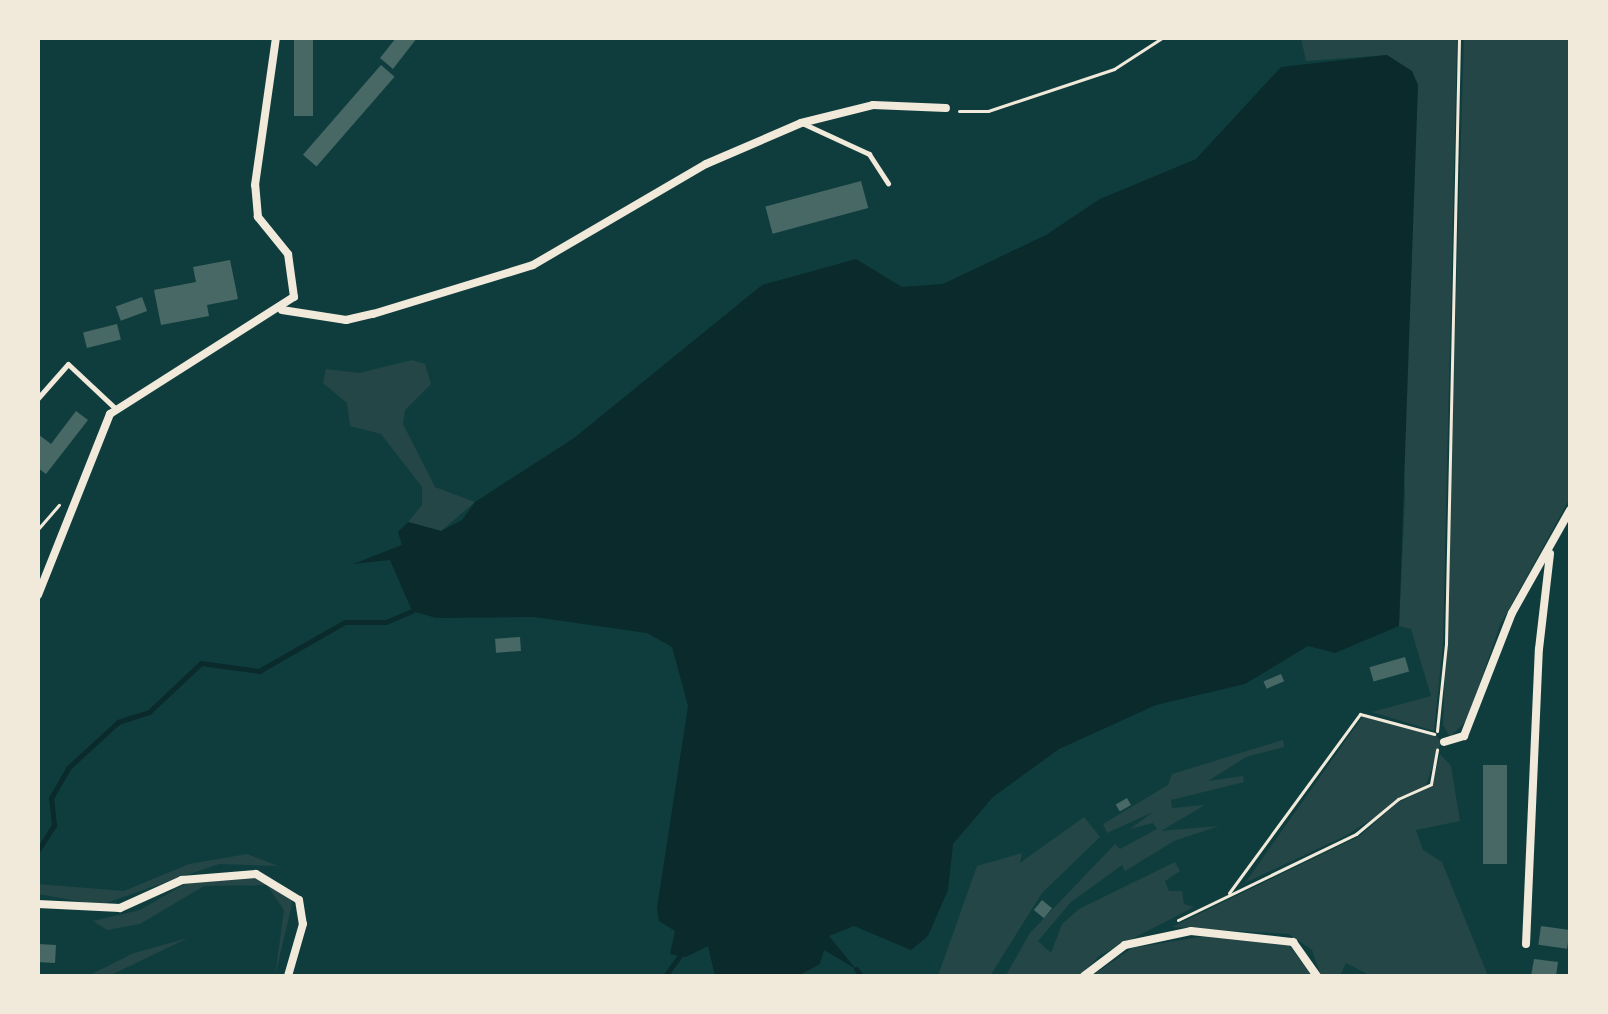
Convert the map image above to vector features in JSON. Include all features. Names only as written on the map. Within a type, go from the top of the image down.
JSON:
[{"type":"street","points":[[38,595],[72,496],[116,409],[282,310],[296,281],[288,254],[258,217],[255,185],[276,38]]},
{"type":"street","points":[[282,310],[346,320],[533,265],[706,164],[801,123],[873,105],[946,108]]},
{"type":"street","points":[[1444,742],[1464,736],[1512,613],[1550,554],[1570,510]]},
{"type":"street","points":[[1526,944],[1550,554]]},
{"type":"street","points":[[38,904],[120,908],[182,880],[256,874],[299,900],[303,924],[288,976]]},
{"type":"street","points":[[1084,976],[1125,945],[1191,931],[1293,942],[1317,976]]},
{"type":"lane","points":[[801,123],[869,154],[888,183]]},
{"type":"lane","points":[[38,398],[68,364],[116,409]]},
{"type":"path","points":[[946,108],[972,113],[1005,106],[1078,75],[1114,69],[1162,38]]},
{"type":"path","points":[[1437,735],[1446,644],[1459,38]]},
{"type":"path","points":[[38,529],[72,496]]},
{"type":"path","points":[[1171,923],[1356,834],[1398,799],[1431,784],[1444,742],[1437,735],[1360,714],[1229,893]]},
{"type":"shaded area","points":[[1301,38],[1457,39],[1443,644],[1434,731],[1372,712],[1431,696],[1411,629],[1399,626],[1405,496],[1387,55],[1306,61]]},
{"type":"shaded area","points":[[1464,38],[1570,38],[1570,498],[1500,625],[1467,720],[1450,737],[1443,725]]},
{"type":"shaded area","points":[[1387,55],[1412,71],[1418,85],[1399,626],[1335,653],[1308,646],[1245,684],[1156,705],[1059,749],[993,797],[953,844],[948,890],[928,936],[911,950],[854,926],[829,936],[856,969],[824,950],[820,964],[798,976],[715,976],[708,946],[686,957],[670,954],[675,931],[659,921],[657,908],[688,706],[672,647],[647,633],[534,617],[436,618],[412,611],[390,560],[353,564],[402,545],[398,532],[408,522],[441,531],[462,520],[475,502],[574,438],[762,285],[856,259],[902,287],[943,284],[1046,235],[1100,199],[1196,159],[1281,67]]},
{"type":"shaded area","points":[[412,360],[425,364],[431,384],[405,410],[403,424],[435,487],[475,502],[441,531],[408,522],[422,505],[422,487],[381,434],[350,426],[347,403],[323,383],[326,369],[359,373]]},
{"type":"shaded area","points":[[1363,716],[1437,736],[1441,743],[1426,785],[1347,835],[1245,883]]},
{"type":"shaded area","points":[[1283,740],[1284,747],[1246,757],[1208,781],[1243,776],[1244,782],[1171,800],[1172,808],[1205,805],[1161,831],[1219,826],[1174,841],[1125,871],[1122,865],[1071,902],[1038,941],[1051,953],[1062,924],[1079,909],[1175,862],[1180,871],[1165,881],[1169,891],[1182,891],[1184,904],[1194,907],[1099,956],[1079,976],[996,976],[1006,975],[1030,933],[1115,844],[1120,849],[1157,829],[1153,823],[1130,829],[1153,812],[1107,833],[1103,824],[1168,785],[1172,774]]},
{"type":"shaded area","points":[[1440,754],[1451,766],[1460,821],[1416,830],[1423,850],[1442,862],[1488,976],[1371,976],[1346,963],[1340,976],[1321,976],[1312,950],[1289,934],[1172,927],[1360,836],[1397,803],[1432,786]]},
{"type":"shaded area","points":[[1084,817],[1100,837],[1042,893],[990,976],[938,976],[977,866],[1022,853],[1020,863]]},
{"type":"shaded area","points":[[247,854],[278,866],[219,864],[100,905],[38,894],[38,884],[124,891],[189,864]]},
{"type":"shaded area","points":[[249,875],[287,891],[292,904],[275,976],[284,910],[267,885],[204,886],[140,924],[107,930],[93,921],[140,910],[190,881]]},
{"type":"shaded area","points":[[1212,935],[1289,945],[1312,976],[1092,976],[1132,948]]},
{"type":"shaded area","points":[[188,938],[109,976],[88,976],[134,953]]},
{"type":"building","points":[[294,38],[313,38],[313,116],[294,116]]},
{"type":"building","points":[[396,38],[417,38],[393,69],[380,58]]},
{"type":"building","points":[[381,65],[395,77],[317,167],[303,155]]},
{"type":"building","points":[[861,181],[868,208],[773,234],[765,207]]},
{"type":"building","points":[[230,260],[238,299],[207,305],[209,316],[161,325],[154,290],[196,282],[193,267]]},
{"type":"building","points":[[142,297],[147,311],[121,321],[116,307]]},
{"type":"building","points":[[117,324],[121,340],[87,348],[83,332]]},
{"type":"building","points":[[76,411],[88,420],[46,474],[38,468],[38,434],[51,444]]},
{"type":"building","points":[[520,637],[521,651],[496,653],[495,639]]},
{"type":"building","points":[[1405,657],[1409,671],[1374,682],[1369,667]]},
{"type":"building","points":[[1281,674],[1284,681],[1267,689],[1264,681]]},
{"type":"building","points":[[1483,765],[1507,765],[1507,864],[1483,864]]},
{"type":"building","points":[[1127,798],[1131,805],[1120,811],[1116,804]]},
{"type":"building","points":[[1042,900],[1052,908],[1044,918],[1034,910]]},
{"type":"building","points":[[1541,926],[1570,930],[1567,949],[1538,945]]},
{"type":"building","points":[[38,944],[56,945],[55,963],[38,962]]},
{"type":"building","points":[[1534,959],[1558,962],[1556,976],[1531,976]]},
{"type":"waterway","points":[[38,850],[54,825],[51,798],[68,768],[118,722],[149,712],[201,663],[259,671],[345,622],[386,622],[412,611]]},
{"type":"waterway","points":[[665,976],[680,955]]},
{"type":"waterway","points":[[856,969],[861,976]]}]
